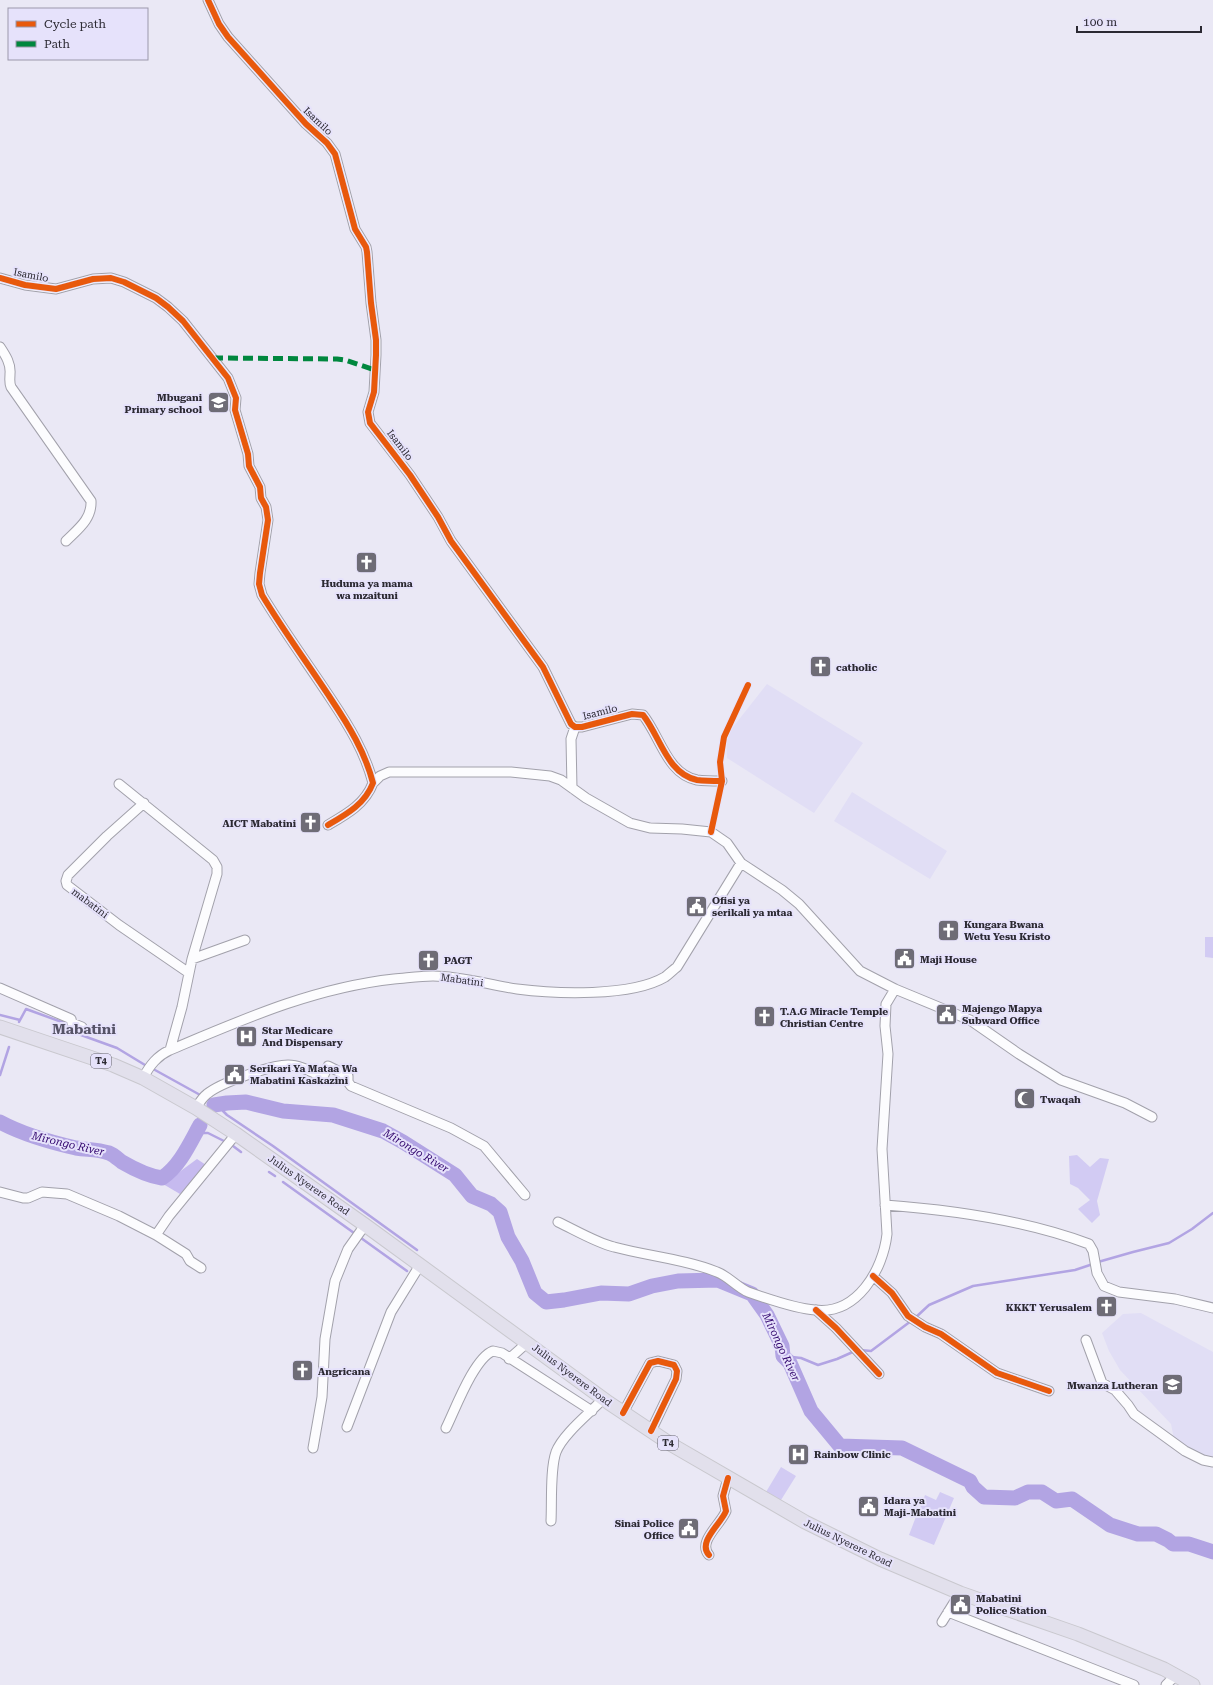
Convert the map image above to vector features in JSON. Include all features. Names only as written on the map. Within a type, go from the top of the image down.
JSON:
[{"type":"highway","name":"Julius Nyerere Road","points":[[0,1027],[113,1065],[201,1101],[236,1134],[360,1232],[420,1265],[528,1342],[623,1413],[672,1445],[805,1522],[880,1559],[960,1593],[1078,1634],[1176,1675],[1193,1685]]},
{"type":"street","name":"Isamilo","points":[[208,0],[219,24],[228,37],[301,120],[327,143],[335,154],[355,229],[368,252],[371,303],[376,340],[374,392],[368,412],[370,423],[410,475],[438,517],[451,541],[543,668],[567,718],[575,727],[582,727],[632,714],[643,715],[676,769],[682,774],[697,780],[722,781]]},
{"type":"street","name":"Isamilo","points":[[0,278],[43,288],[56,289],[102,278],[111,278],[124,282],[156,298],[168,307],[183,321],[228,378],[236,398],[235,410],[248,454],[249,466],[260,487],[261,498],[266,507],[268,520],[259,584],[262,595],[304,656],[354,736],[364,755],[373,783]]},
{"type":"street","points":[[0,347],[9,361],[11,387],[91,501],[92,508],[89,516],[66,541]]},
{"type":"street","points":[[572,788],[571,739],[575,727]]},
{"type":"street","points":[[328,825],[361,803],[369,794],[373,783],[380,776],[389,772],[511,772],[550,776],[561,780],[610,812],[635,825],[650,828],[710,832],[727,843],[741,863],[782,890],[799,904],[860,971],[895,989],[970,1020],[1019,1054],[1056,1077],[1125,1103],[1152,1118]]},
{"type":"street","points":[[119,784],[212,860],[216,867],[216,879],[192,959],[170,1050]]},
{"type":"street","name":"mabatini","points":[[144,803],[82,860],[68,875],[66,881],[67,885],[119,925],[189,973]]},
{"type":"street","name":"Mabatini","points":[[143,1078],[157,1058],[170,1050],[290,1002],[326,991],[392,980],[434,976],[517,989],[565,994],[627,990],[665,977],[677,967],[741,863]]},
{"type":"street","points":[[192,959],[245,940]]},
{"type":"street","points":[[0,988],[66,1016],[71,1019],[72,1023],[82,1027]]},
{"type":"street","points":[[558,1222],[612,1247],[718,1272],[746,1291],[816,1310],[839,1307],[861,1293],[873,1276],[882,1259],[886,1247],[887,1234],[882,1149],[888,1054],[885,1026],[886,1004],[895,989]]},
{"type":"street","points":[[201,1101],[224,1084],[278,1066],[289,1065],[298,1067],[323,1077],[328,1066],[348,1076],[348,1082],[351,1086],[451,1128],[484,1146],[525,1195]]},
{"type":"street","points":[[156,1235],[169,1216],[236,1134]]},
{"type":"street","points":[[0,1192],[23,1198],[28,1198],[42,1192],[67,1194],[119,1216],[156,1235],[186,1254],[190,1261],[201,1268]]},
{"type":"street","points":[[885,1205],[947,1211],[1039,1228],[1061,1234],[1089,1244],[1094,1251],[1097,1273],[1104,1286],[1119,1292],[1176,1299],[1213,1308]]},
{"type":"street","points":[[313,1448],[322,1397],[325,1339],[335,1281],[348,1249],[360,1232]]},
{"type":"street","points":[[347,1427],[391,1312],[420,1265]]},
{"type":"street","points":[[873,1276],[892,1293],[908,1316],[950,1340],[997,1373],[1049,1391]]},
{"type":"street","points":[[816,1310],[836,1328],[879,1374]]},
{"type":"street","points":[[1086,1340],[1102,1383],[1115,1390],[1134,1414],[1185,1451],[1203,1460],[1213,1462]]},
{"type":"street","points":[[509,1359],[528,1342]]},
{"type":"street","points":[[446,1428],[473,1372],[482,1358],[493,1351],[502,1353],[509,1359],[592,1411]]},
{"type":"street","points":[[623,1413],[650,1363],[658,1361],[674,1365],[677,1371],[676,1379],[651,1431]]},
{"type":"street","points":[[551,1521],[554,1462],[556,1452],[564,1439],[604,1399]]},
{"type":"street","points":[[709,1555],[706,1544],[726,1511],[723,1496],[728,1478]]},
{"type":"street","points":[[942,1622],[960,1593]]},
{"type":"street","points":[[948,1612],[1134,1685]]},
{"type":"street","points":[[1166,1685],[1176,1675]]},
{"type":"shaded area","points":[[767,684],[863,743],[814,813],[727,758],[726,736]]},
{"type":"shaded area","points":[[852,792],[947,851],[930,879],[834,821]]},
{"type":"shaded area","points":[[1205,937],[1213,937],[1213,958],[1205,957]]},
{"type":"shaded area","points":[[1077,1155],[1090,1167],[1100,1158],[1109,1159],[1097,1201],[1100,1215],[1092,1223],[1078,1209],[1090,1200],[1078,1188],[1070,1184],[1069,1156]]},
{"type":"shaded area","points":[[197,1159],[206,1165],[180,1194],[163,1184]]},
{"type":"shaded area","name":"Mwanza Lutheran","points":[[1141,1313],[1213,1352],[1213,1460],[1206,1461],[1174,1439],[1171,1424],[1120,1370],[1109,1351],[1102,1333],[1123,1314]]},
{"type":"shaded area","points":[[781,1467],[796,1476],[781,1500],[766,1492]]},
{"type":"shaded area","points":[[940,1492],[954,1498],[934,1545],[909,1535],[917,1514],[909,1511],[912,1505],[920,1508],[925,1495],[936,1500]]},
{"type":"waterway","points":[[19,1022],[26,1009],[70,1025]]},
{"type":"waterway","points":[[0,1015],[20,1020]]},
{"type":"waterway","points":[[76,1028],[81,1035],[117,1048],[145,1065]]},
{"type":"waterway","points":[[0,1075],[9,1047]]},
{"type":"waterway","points":[[155,1070],[202,1096]]},
{"type":"waterway","points":[[207,1098],[217,1104]]},
{"type":"waterway","name":"Mirongo River","points":[[214,1105],[246,1102],[283,1111],[333,1115],[383,1131],[403,1142],[455,1175],[472,1196],[491,1204],[500,1212],[508,1237],[522,1261],[535,1293],[546,1302],[601,1293],[629,1294],[652,1286],[678,1281],[718,1280],[752,1294],[767,1315],[782,1346],[783,1356],[790,1363],[811,1411],[840,1446],[902,1448],[970,1481],[973,1487],[984,1497],[1015,1498],[1028,1492],[1042,1492],[1056,1501],[1072,1499],[1110,1525],[1138,1534],[1156,1534],[1173,1544],[1189,1544],[1213,1552]]},
{"type":"waterway","points":[[221,1104],[223,1111],[227,1115],[273,1146],[417,1250]]},
{"type":"waterway","name":"Mirongo River","points":[[0,1122],[18,1131],[47,1141],[76,1148],[109,1153],[136,1170],[162,1178],[179,1161],[200,1125]]},
{"type":"waterway","points":[[196,1133],[208,1133],[226,1142]]},
{"type":"waterway","points":[[233,1146],[241,1152]]},
{"type":"waterway","points":[[269,1172],[275,1176]]},
{"type":"waterway","points":[[283,1182],[407,1271]]},
{"type":"waterway","points":[[1098,1262],[1169,1243],[1192,1229],[1213,1213]]},
{"type":"waterway","points":[[915,1318],[929,1305],[973,1286],[1075,1270],[1093,1264]]},
{"type":"waterway","points":[[860,1350],[871,1351],[911,1321]]},
{"type":"waterway","points":[[783,1356],[801,1358],[818,1365],[855,1351]]},
{"type":"marked path","points":[[213,358],[337,359],[345,360],[375,370]]},
{"type":"cycle path","points":[[208,0],[219,24],[228,37],[306,124],[327,143],[335,154],[355,229],[366,247],[367,252],[371,303],[376,340],[374,392],[368,412],[370,423],[410,475],[438,517],[451,541],[543,667],[571,724],[575,727],[582,727],[632,714],[643,715],[665,753],[678,770],[697,780],[722,781]]},
{"type":"cycle path","points":[[0,278],[25,285],[56,289],[93,279],[111,278],[124,282],[156,298],[168,307],[183,321],[228,378],[236,398],[235,410],[248,454],[249,466],[260,487],[261,498],[266,507],[268,520],[259,584],[262,595],[350,729],[366,761],[373,783],[365,797],[355,808],[328,825]]},
{"type":"cycle path","points":[[711,832],[722,781],[720,762],[724,737],[748,685]]},
{"type":"cycle path","points":[[873,1276],[892,1293],[908,1316],[925,1327],[941,1334],[997,1373],[1049,1391]]},
{"type":"cycle path","points":[[816,1310],[836,1328],[879,1374]]},
{"type":"cycle path","points":[[623,1413],[650,1363],[658,1361],[674,1365],[677,1371],[676,1379],[651,1431]]},
{"type":"cycle path","points":[[709,1555],[706,1550],[706,1544],[711,1533],[726,1511],[723,1496],[728,1478]]},
{"type":"place","name":"Mbugani Primary school","points":[[218,403]]},
{"type":"place","name":"Huduma ya mama wa mzaituni","points":[[367,563]]},
{"type":"place","name":"catholic","points":[[820,667]]},
{"type":"place","name":"AICT Mabatini","points":[[311,823]]},
{"type":"place","name":"Ofisi ya serikali ya mtaa","points":[[697,906]]},
{"type":"place","name":"Kungara Bwana Wetu Yesu Kristo","points":[[949,930]]},
{"type":"place","name":"Maji House","points":[[904,959]]},
{"type":"place","name":"PAGT","points":[[429,960]]},
{"type":"place","name":"Majengo Mapya Subward Office","points":[[946,1014]]},
{"type":"place","name":"T.A.G Miracle Temple Christian Centre","points":[[765,1017]]},
{"type":"place","name":"Star Medicare And Dispensary","points":[[247,1036]]},
{"type":"place","name":"Serikari Ya Mataa Wa Mabatini Kaskazini","points":[[235,1074]]},
{"type":"place","name":"Twaqah","points":[[1025,1099]]},
{"type":"place","name":"KKKT Yerusalem","points":[[1107,1307]]},
{"type":"place","name":"Angricana","points":[[303,1371]]},
{"type":"place","name":"Mwanza Lutheran","points":[[1173,1385]]},
{"type":"place","name":"Rainbow Clinic","points":[[798,1454]]},
{"type":"place","name":"Idara ya Maji-Mabatini","points":[[869,1506]]},
{"type":"place","name":"Sinai Police Office","points":[[689,1529]]},
{"type":"place","name":"Mabatini Police Station","points":[[961,1604]]},
{"type":"district","name":"Mabatini","points":[[84,1029]]}]
